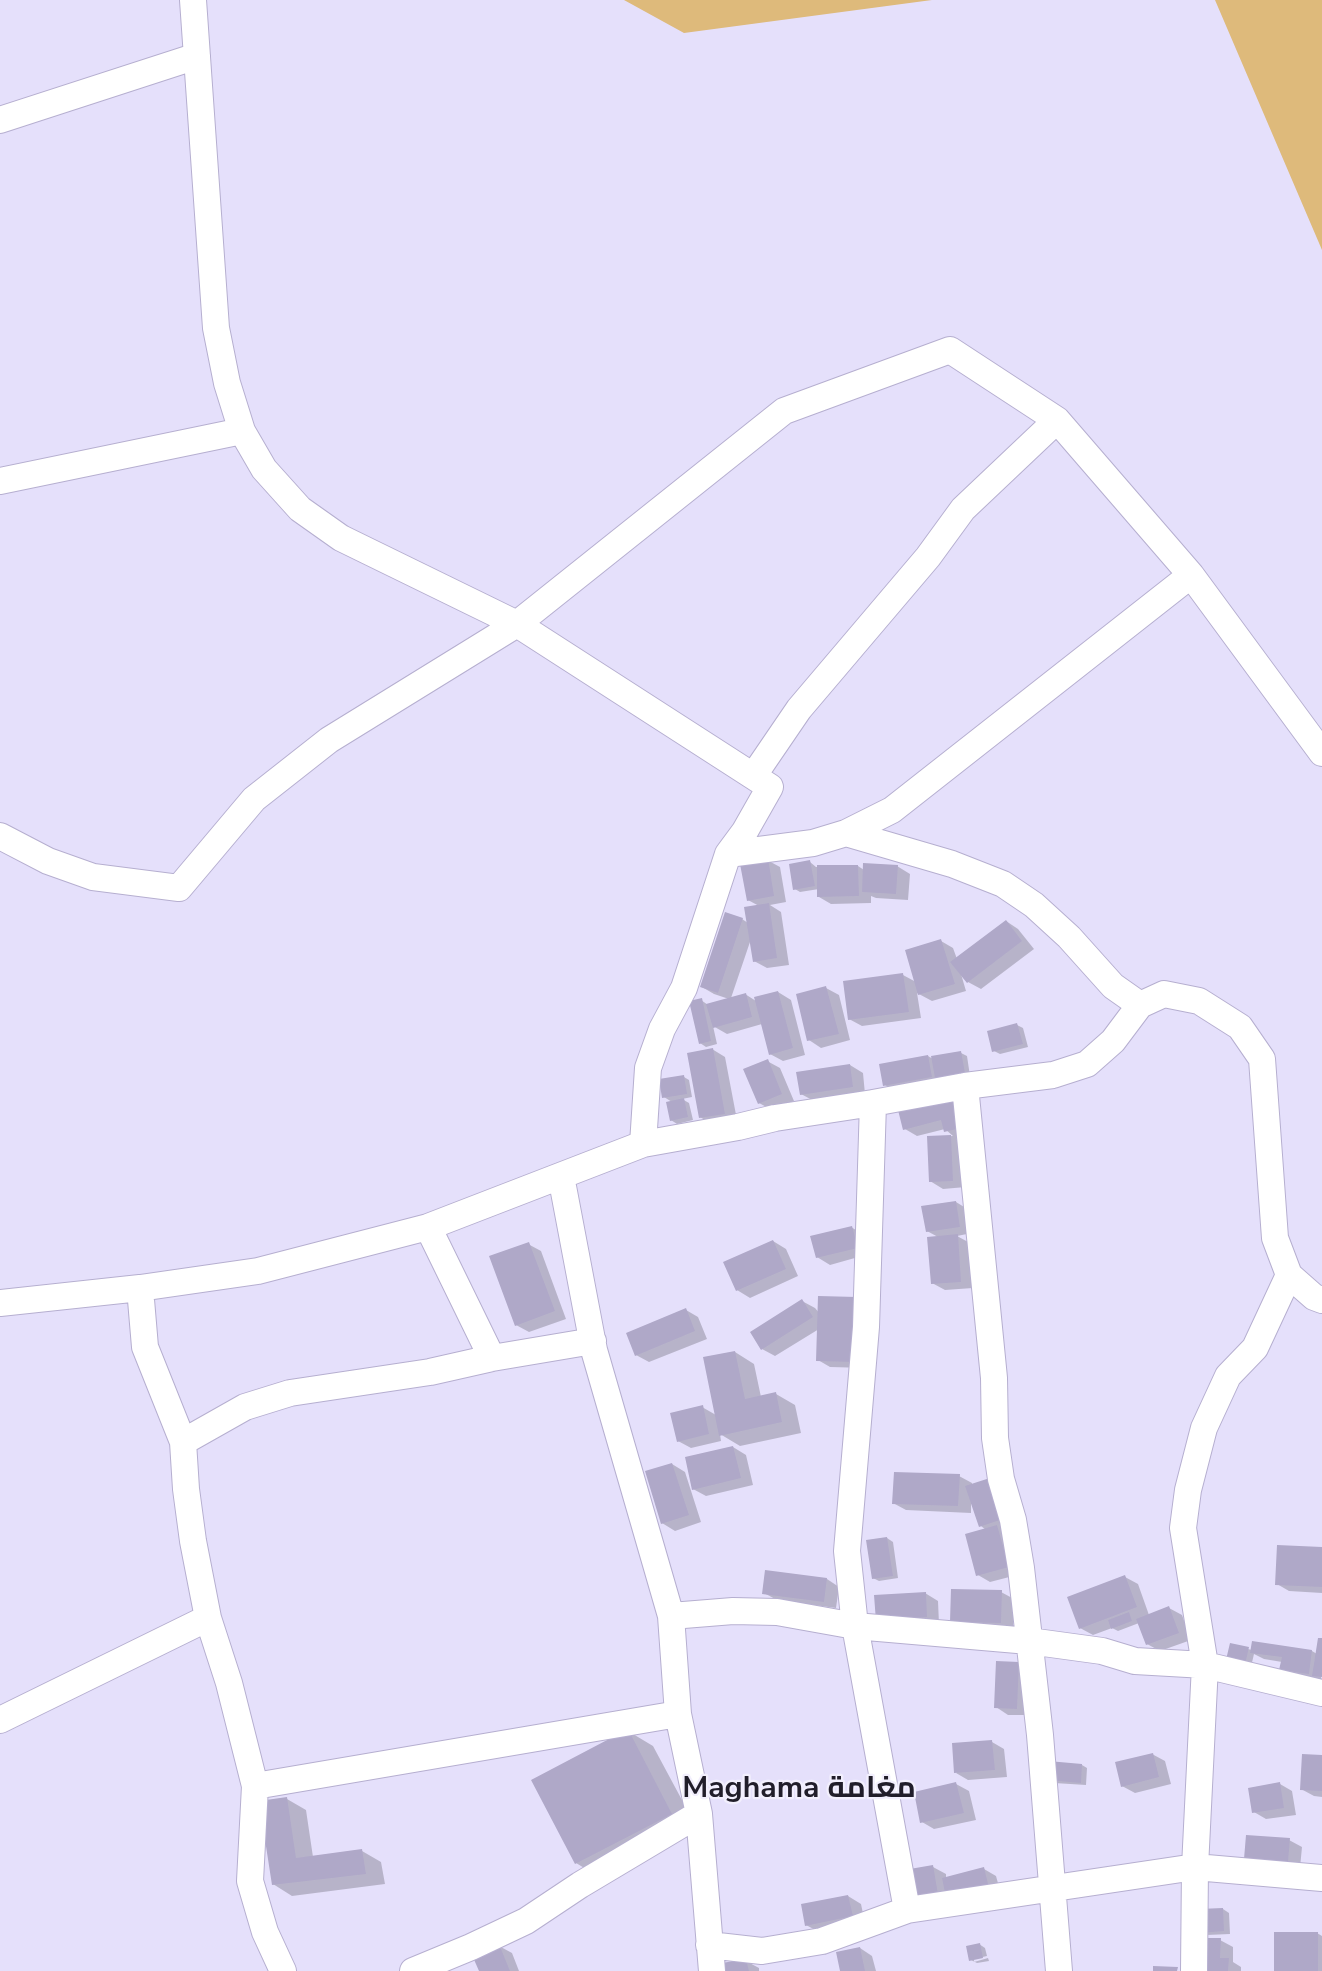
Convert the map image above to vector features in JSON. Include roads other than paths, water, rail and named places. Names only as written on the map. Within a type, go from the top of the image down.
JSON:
[{"type":"street","points":[[193,0],[216,328],[227,383],[242,431],[264,469],[300,509],[341,538],[517,624],[770,786],[745,831],[728,854],[684,988],[662,1029],[648,1068],[643,1144]]},
{"type":"street","points":[[0,120],[197,56]]},
{"type":"street","points":[[0,837],[48,861],[93,877],[179,888],[254,799],[329,740],[517,624],[784,411],[950,350],[1058,420],[1191,575],[1322,753]]},
{"type":"street","points":[[754,775],[799,709],[928,557],[963,509],[1058,420]]},
{"type":"street","points":[[0,481],[242,431]]},
{"type":"street","points":[[728,854],[813,843],[846,833],[892,810],[1191,575]]},
{"type":"street","points":[[846,833],[952,864],[1002,884],[1034,905],[1069,937],[1113,986],[1140,1005]]},
{"type":"street","points":[[0,1303],[140,1288],[258,1271],[428,1227],[643,1144],[775,1118],[965,1086],[1053,1075],[1087,1064],[1113,1041],[1140,1005],[1164,994],[1199,1001],[1240,1027],[1262,1059],[1275,1238],[1289,1275],[1314,1297],[1322,1300]]},
{"type":"street","points":[[965,1086],[994,1378],[995,1438],[1001,1479],[1013,1520],[1029,1641],[1040,1735],[1059,1971]]},
{"type":"street","points":[[873,1103],[866,1327],[847,1551],[855,1626],[907,1910]]},
{"type":"street","points":[[561,1176],[592,1341],[671,1616],[678,1714],[699,1814],[712,1971]]},
{"type":"street","points":[[428,1227],[492,1358]]},
{"type":"street","points":[[1194,1971],[1195,1867],[1205,1665],[1183,1528],[1188,1490],[1204,1428],[1228,1376],[1255,1348],[1289,1275]]},
{"type":"street","points":[[140,1288],[146,1347],[183,1442],[193,1541],[208,1618],[229,1683],[255,1786],[249,1881],[265,1932],[283,1971]]},
{"type":"street","points":[[183,1442],[245,1407],[290,1393],[430,1371],[592,1341]]},
{"type":"street","points":[[671,1616],[733,1611],[777,1612],[855,1626],[1029,1641],[1102,1651],[1135,1661],[1205,1665],[1322,1693]]},
{"type":"street","points":[[0,1720],[208,1618]]},
{"type":"street","points":[[255,1786],[678,1714]]},
{"type":"street","points":[[413,1971],[526,1921],[580,1885],[699,1814]]},
{"type":"street","points":[[709,1945],[762,1951],[822,1941],[907,1910],[1195,1867],[1322,1878]]},
{"type":"district","name":"Maghama مغامة","points":[[799,1790]]}]
